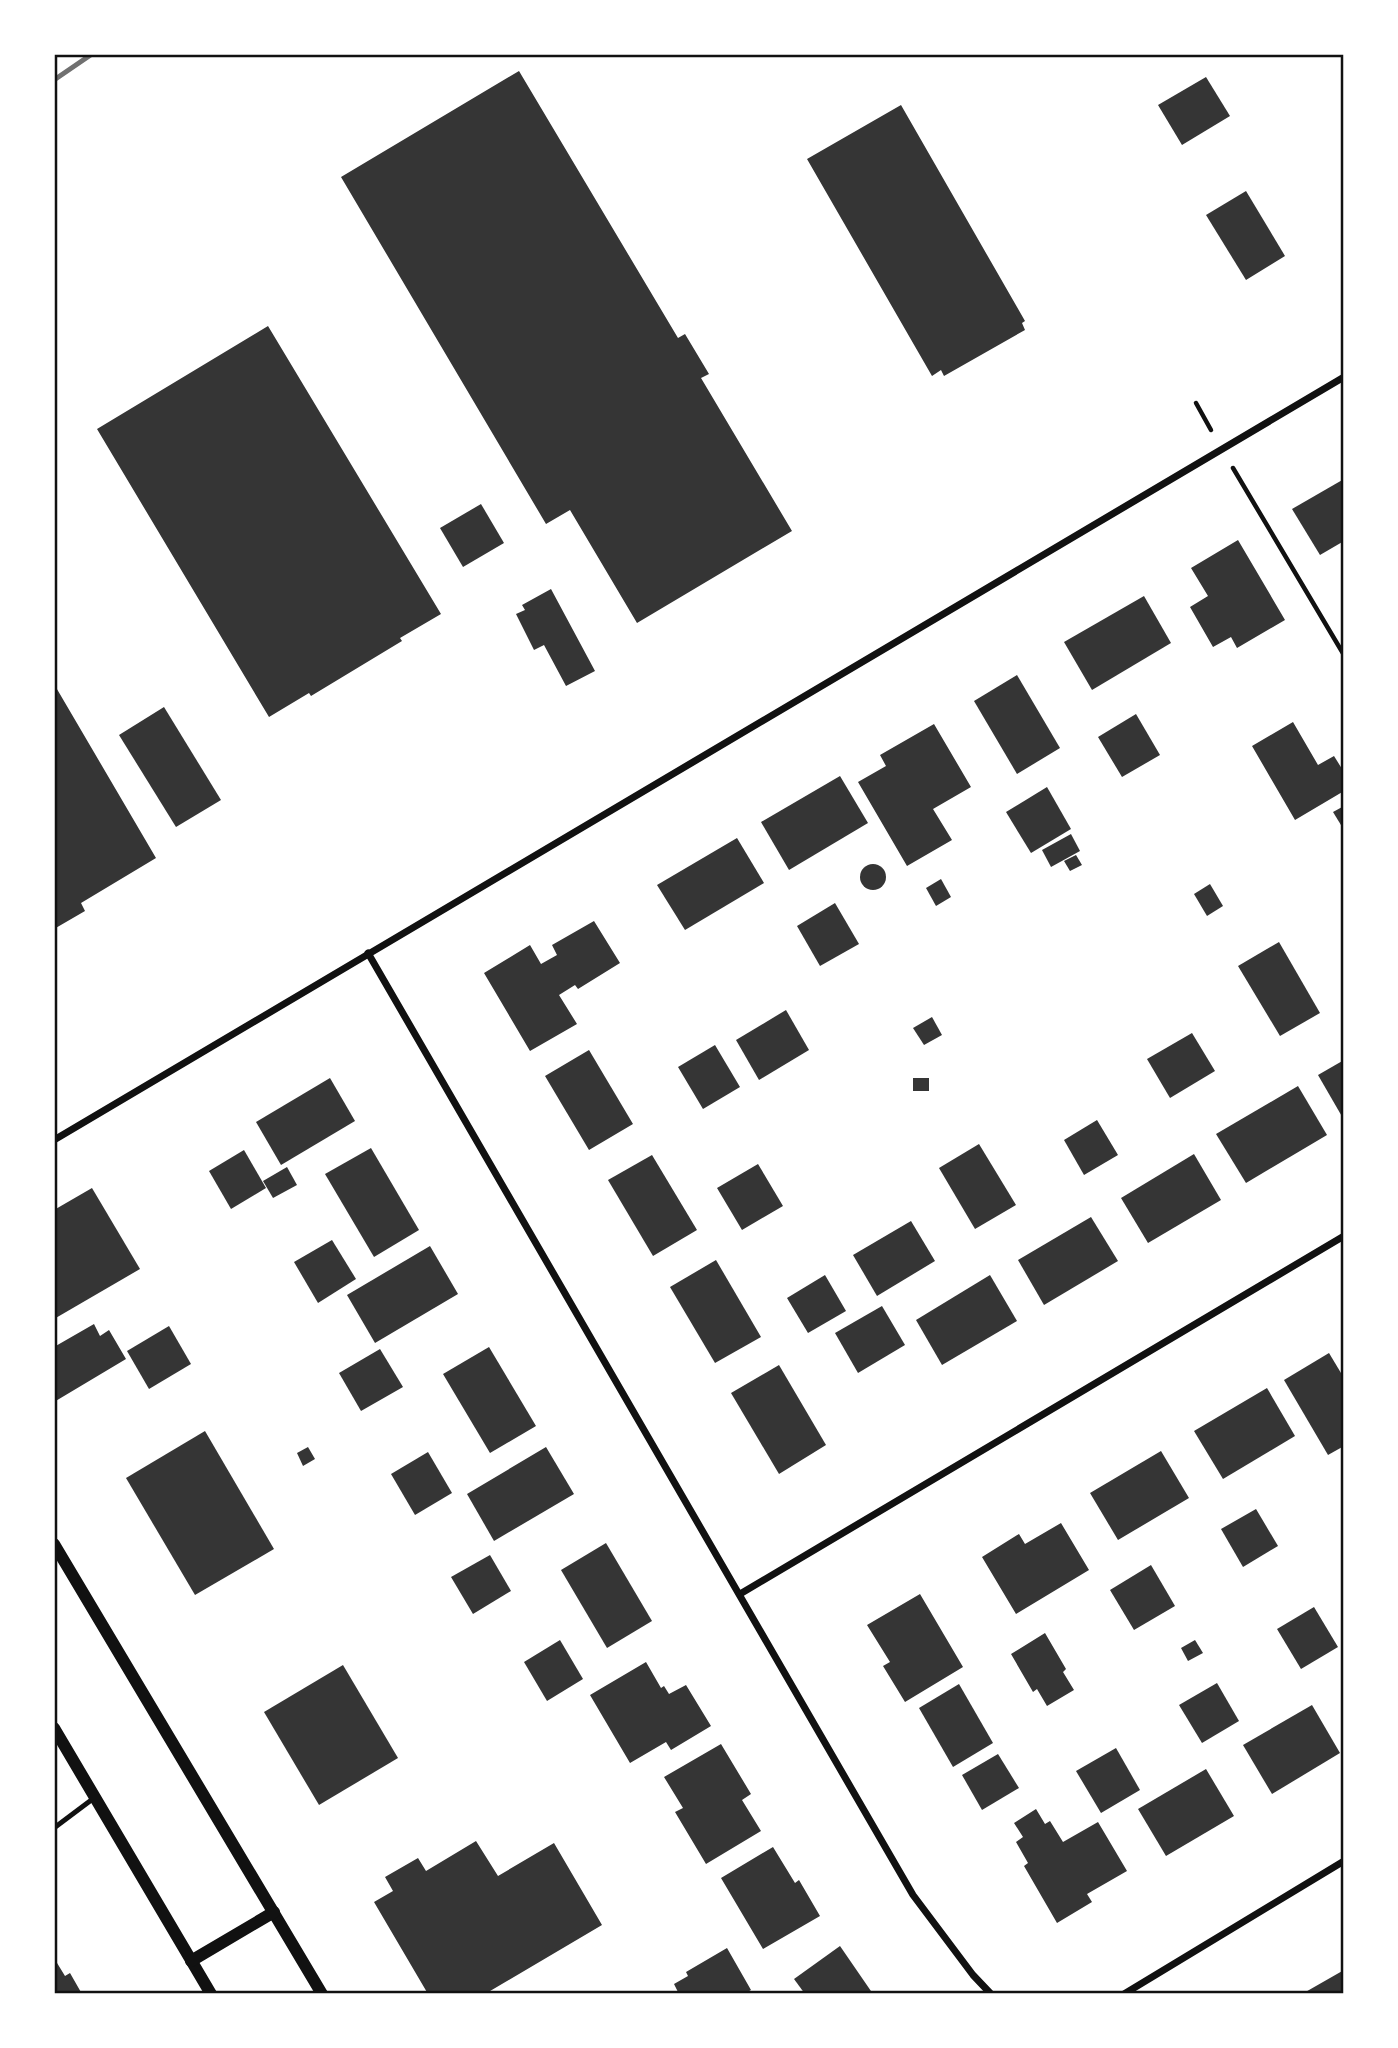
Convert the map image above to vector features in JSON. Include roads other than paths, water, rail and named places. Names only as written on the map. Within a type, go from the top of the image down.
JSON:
[{"type":"street","points":[[54,1140],[1344,377]]},
{"type":"street","points":[[368,953],[912,1895],[991,1994]]},
{"type":"street","points":[[740,1594],[1344,1236]]},
{"type":"street","points":[[54,1544],[322,1994]]},
{"type":"street","points":[[54,1728],[211,1994]]},
{"type":"street","points":[[1124,1994],[1344,1861]]},
{"type":"street","points":[[191,1961],[274,1912]]},
{"type":"lane","points":[[54,1828],[95,1797]]},
{"type":"railway","points":[[54,80],[92,54]]}]
